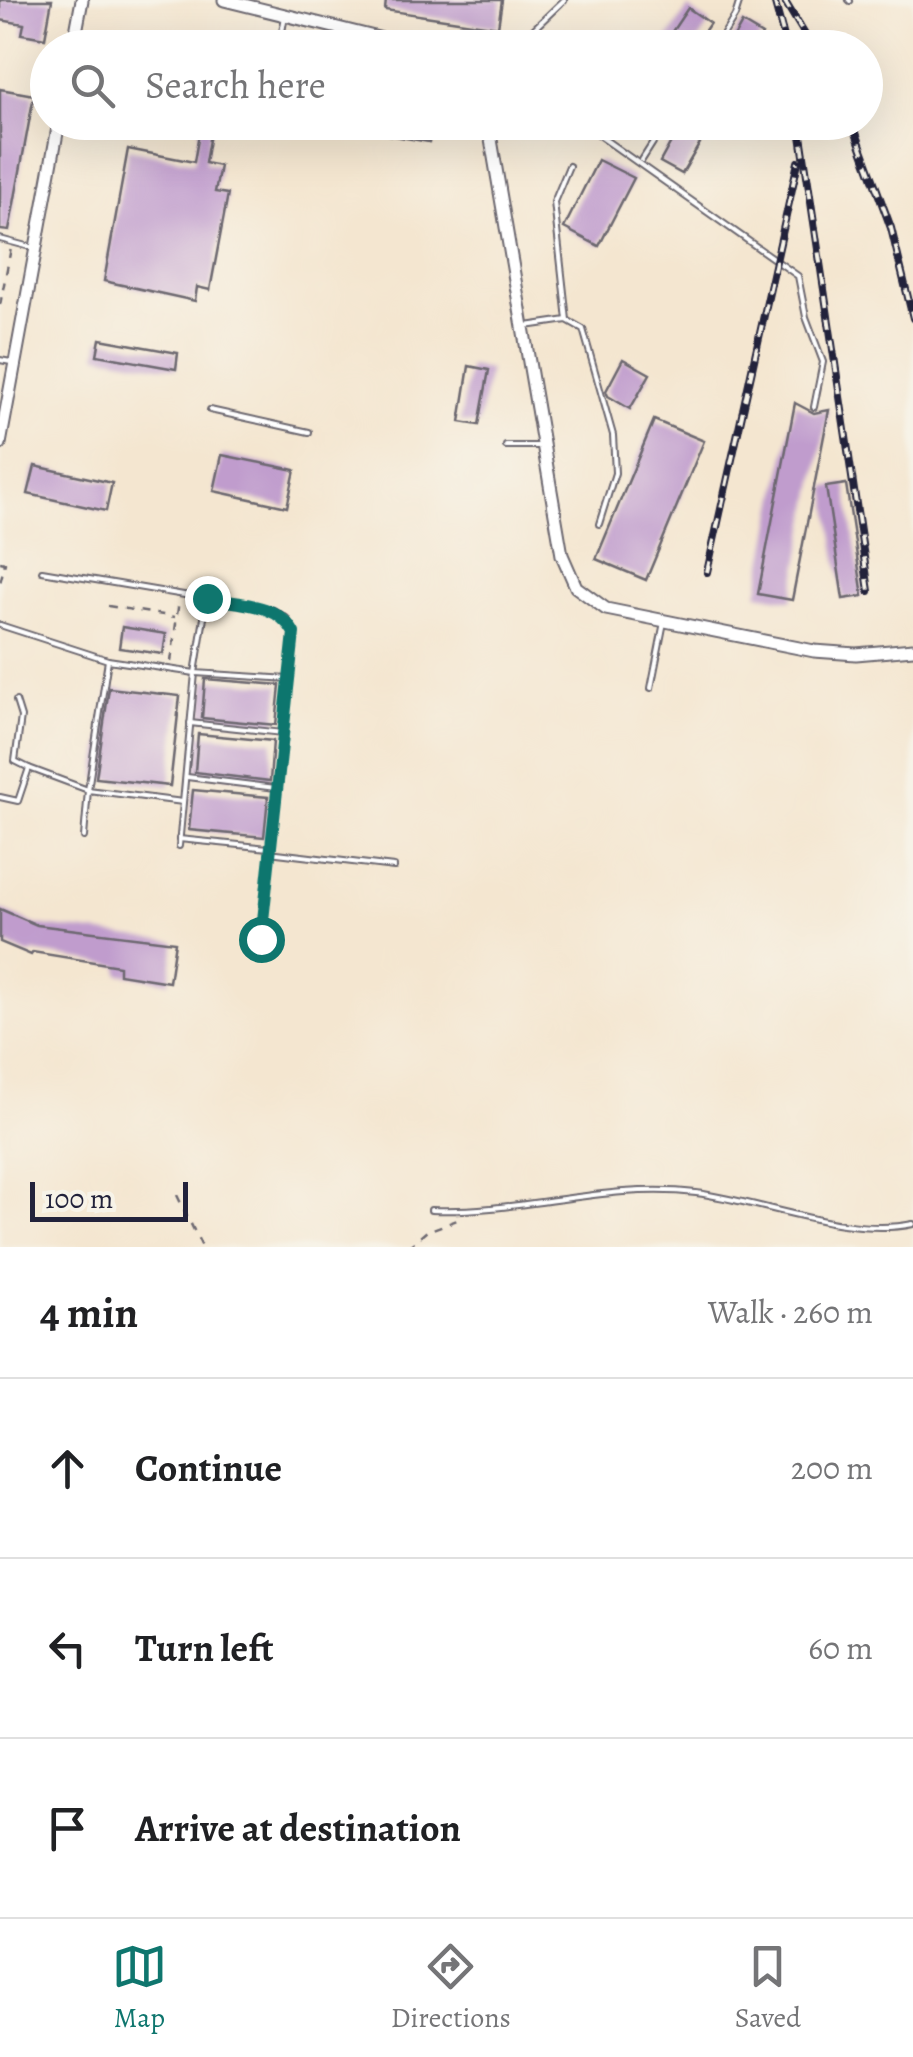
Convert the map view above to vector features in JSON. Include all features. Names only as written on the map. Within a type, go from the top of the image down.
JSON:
[{"type":"street","points":[[76,30],[82,0]]},
{"type":"street","points":[[224,0],[353,30]]},
{"type":"street","points":[[0,440],[56,140]]},
{"type":"street","points":[[491,140],[568,576],[583,594],[606,609],[664,622],[836,654],[913,649]]},
{"type":"lane","points":[[533,30],[564,0]]},
{"type":"lane","points":[[724,30],[740,0]]},
{"type":"lane","points":[[282,30],[286,12]]},
{"type":"lane","points":[[608,140],[798,276],[806,317],[823,362],[814,407]]},
{"type":"lane","points":[[641,161],[654,140]]},
{"type":"lane","points":[[568,320],[554,202],[569,166]]},
{"type":"lane","points":[[0,239],[36,248]]},
{"type":"lane","points":[[525,326],[568,320],[582,329],[613,436],[614,473],[599,524]]},
{"type":"lane","points":[[0,360],[16,364]]},
{"type":"lane","points":[[210,410],[308,432]]},
{"type":"lane","points":[[506,446],[544,446]]},
{"type":"lane","points":[[42,571],[273,610],[286,618],[294,633],[261,939]]},
{"type":"lane","points":[[207,598],[195,672],[179,842],[394,867]]},
{"type":"lane","points":[[651,688],[664,622]]},
{"type":"lane","points":[[0,625],[108,660],[289,679]]},
{"type":"lane","points":[[84,838],[108,660]]},
{"type":"lane","points":[[16,701],[21,718],[15,761],[88,790],[183,802]]},
{"type":"lane","points":[[190,723],[283,733]]},
{"type":"lane","points":[[0,797],[18,801],[29,768]]},
{"type":"lane","points":[[185,777],[276,788]]},
{"type":"lane","points":[[430,1210],[477,1212],[666,1190],[764,1204],[841,1223],[913,1224]]},
{"type":"path","points":[[0,305],[12,241]]},
{"type":"path","points":[[0,562],[5,563],[0,583]]},
{"type":"path","points":[[170,669],[180,594]]},
{"type":"path","points":[[108,606],[177,617]]},
{"type":"path","points":[[177,1196],[202,1247]]},
{"type":"path","points":[[408,1247],[427,1231],[477,1212]]},
{"type":"building","points":[[0,0],[52,0],[46,30],[22,34],[24,24],[0,20]]},
{"type":"building","points":[[386,0],[502,0],[498,27],[385,10]]},
{"type":"building","points":[[688,8],[710,23],[705,30],[673,30]]},
{"type":"building","points":[[0,89],[30,94],[30,117],[9,231],[0,230]]},
{"type":"building","points":[[198,140],[209,140],[205,163],[220,166],[215,192],[228,194],[210,290],[197,287],[195,301],[104,281],[128,149],[194,162]]},
{"type":"building","points":[[672,140],[702,140],[682,174],[660,162]]},
{"type":"building","points":[[598,160],[634,178],[599,246],[564,228]]},
{"type":"building","points":[[100,339],[178,353],[176,369],[97,355]]},
{"type":"building","points":[[623,359],[650,374],[630,409],[606,391]]},
{"type":"building","points":[[469,366],[489,370],[479,425],[460,422]]},
{"type":"building","points":[[795,403],[814,413],[829,410],[792,600],[758,594]]},
{"type":"building","points":[[654,420],[704,441],[646,580],[596,559]]},
{"type":"building","points":[[222,455],[295,470],[287,507],[214,491]]},
{"type":"building","points":[[35,466],[112,483],[106,511],[28,494]]},
{"type":"building","points":[[846,484],[863,596],[843,599],[826,487]]},
{"type":"building","points":[[122,627],[166,634],[163,654],[119,648]]},
{"type":"building","points":[[205,679],[280,685],[276,725],[202,718]]},
{"type":"building","points":[[109,688],[180,696],[170,786],[96,778]]},
{"type":"building","points":[[198,734],[273,741],[270,781],[195,772]]},
{"type":"building","points":[[193,790],[268,797],[264,837],[189,830]]},
{"type":"building","points":[[0,909],[37,925],[175,942],[169,982],[119,974],[119,966],[33,952],[31,955],[0,942]]},
{"type":"railway","points":[[774,0],[782,30]]},
{"type":"railway","points":[[784,0],[802,30]]},
{"type":"railway","points":[[802,140],[869,591]]},
{"type":"railway","points":[[859,140],[891,228],[913,318]]},
{"type":"railway","points":[[707,572],[798,162]]},
{"type":"route","points":[[207,598],[273,610],[286,618],[294,633],[261,939]]}]
